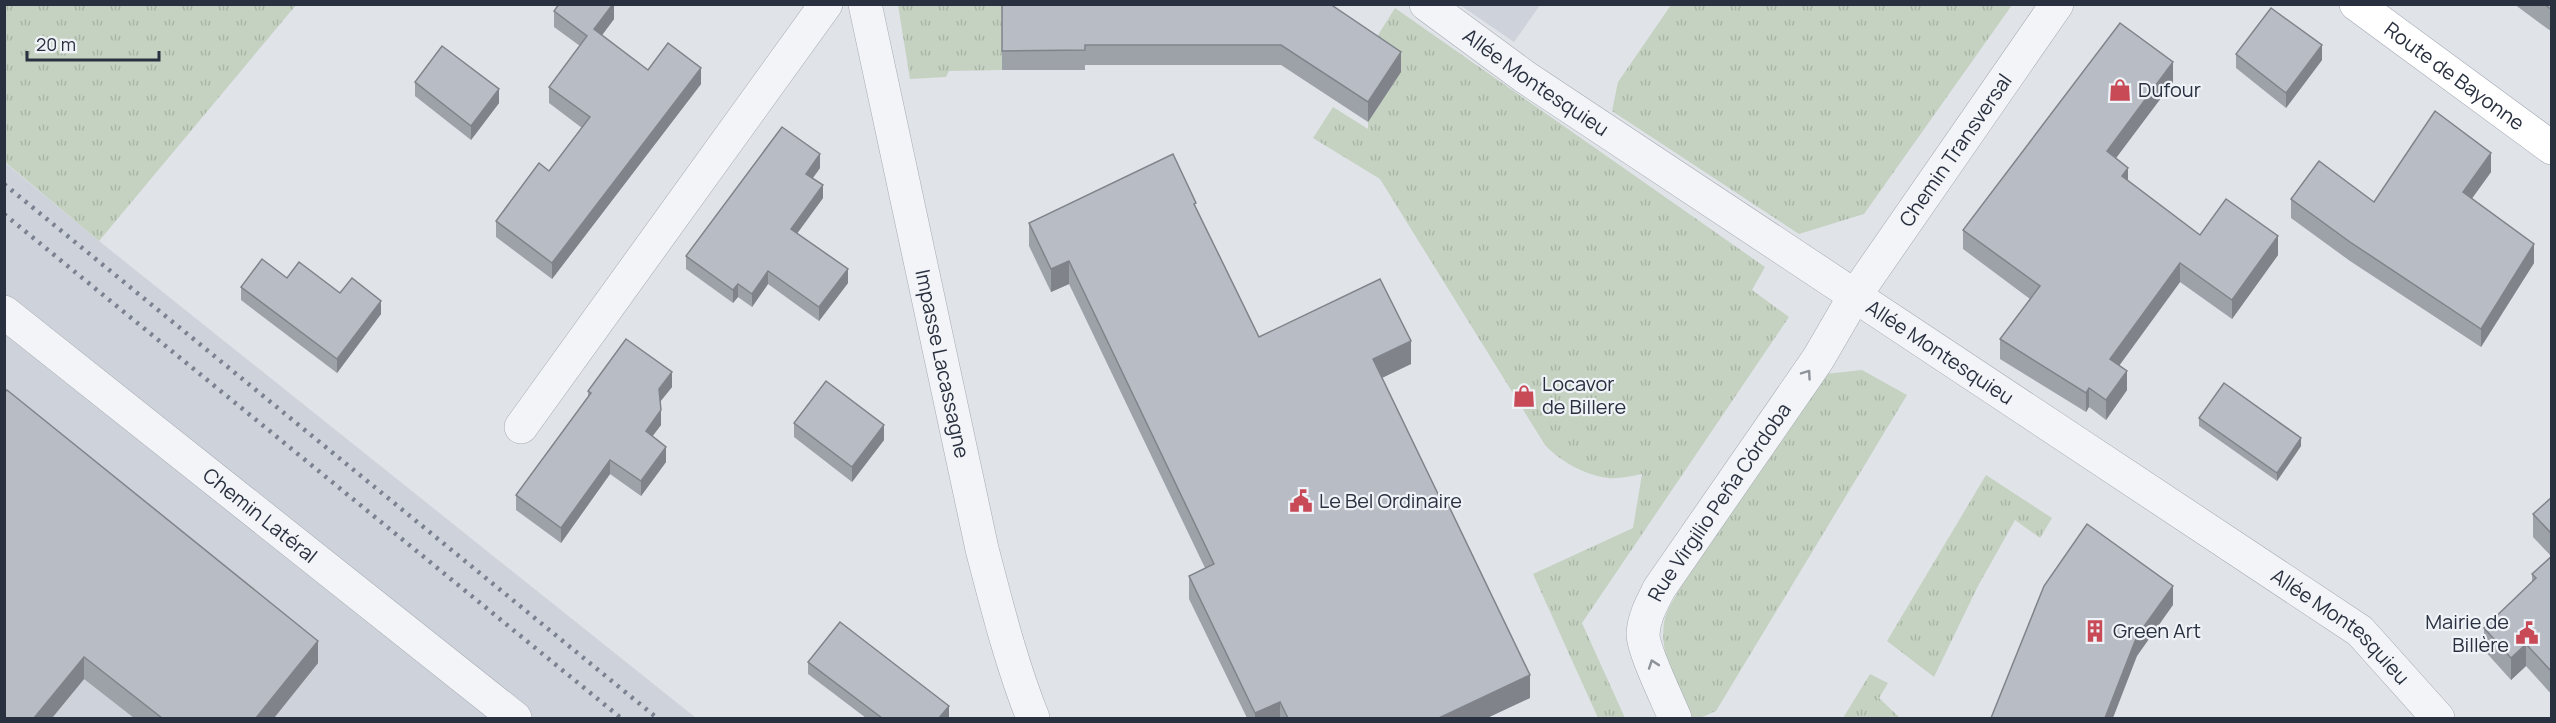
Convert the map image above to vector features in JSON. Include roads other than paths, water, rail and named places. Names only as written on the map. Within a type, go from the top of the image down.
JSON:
[{"type":"main road","name":"Route de Bayonne","points":[[2356,4],[2552,148]]},
{"type":"street","points":[[521,427],[826,4]]},
{"type":"street","name":"Impasse Lacassagne","points":[[865,4],[982,549],[1017,677],[1033,718]]},
{"type":"street","name":"Allée Montesquieu","points":[[1426,4],[1525,77],[2360,631],[2438,718]]},
{"type":"street","name":"Chemin Transversal","points":[[1854,297],[2057,4]]},
{"type":"street","name":"Rue Virgilio Peña Córdoba","points":[[1675,718],[1643,636],[1647,613],[1659,589],[1818,358],[1854,297]]},
{"type":"street","name":"Chemin Latéral","points":[[4,312],[515,718]]},
{"type":"railway","points":[[4,184],[657,718]]},
{"type":"railway","points":[[4,214],[621,718]]},
{"type":"place","name":"Dufour","points":[[2120,90]]},
{"type":"place","name":"Locavor de Billere","points":[[1524,396]]},
{"type":"place","name":"Le Bel Ordinaire","points":[[1301,501]]},
{"type":"place","name":"Green Art","points":[[2095,631]]},
{"type":"place","name":"Mairie de Billère","points":[[2527,633]]}]
